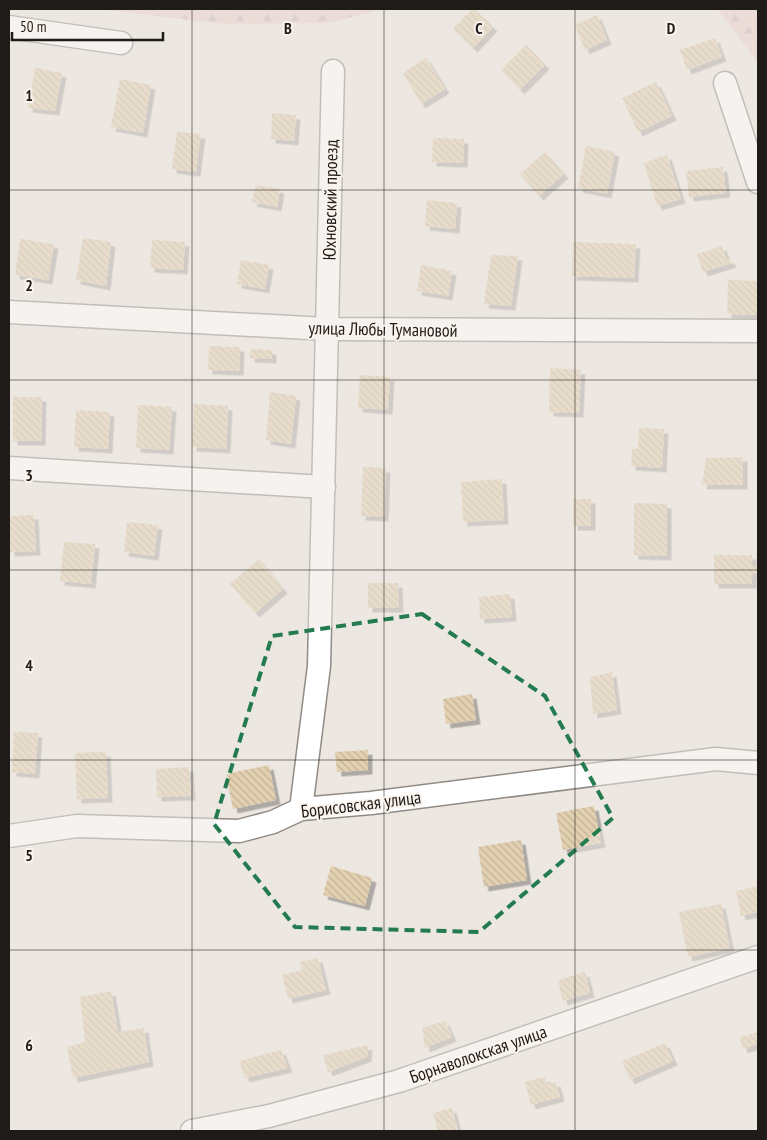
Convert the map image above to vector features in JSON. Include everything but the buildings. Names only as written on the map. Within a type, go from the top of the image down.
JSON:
[{"type":"street","points":[[9,27],[121,43]]},
{"type":"street","name":"Юхновский проезд","points":[[301,809],[319,666],[333,71]]},
{"type":"street","points":[[725,82],[758,182]]},
{"type":"street","name":"улица Любы Тумановой","points":[[9,312],[327,329],[758,331]]},
{"type":"street","points":[[9,468],[324,487]]},
{"type":"street","name":"Борисовская улица","points":[[9,836],[77,826],[239,832],[273,822],[301,809],[371,803],[716,759],[758,763]]},
{"type":"street","name":"Борнаволокская улица","points":[[192,1131],[269,1116],[399,1081],[758,957]]},
{"type":"highlighted area","points":[[422,614],[545,696],[613,818],[479,932],[295,927],[214,824],[272,636]]},
{"type":"green space","points":[[98,9],[382,9],[330,23],[224,24]]},
{"type":"green space","points":[[717,9],[758,9],[758,63],[752,55]]}]
